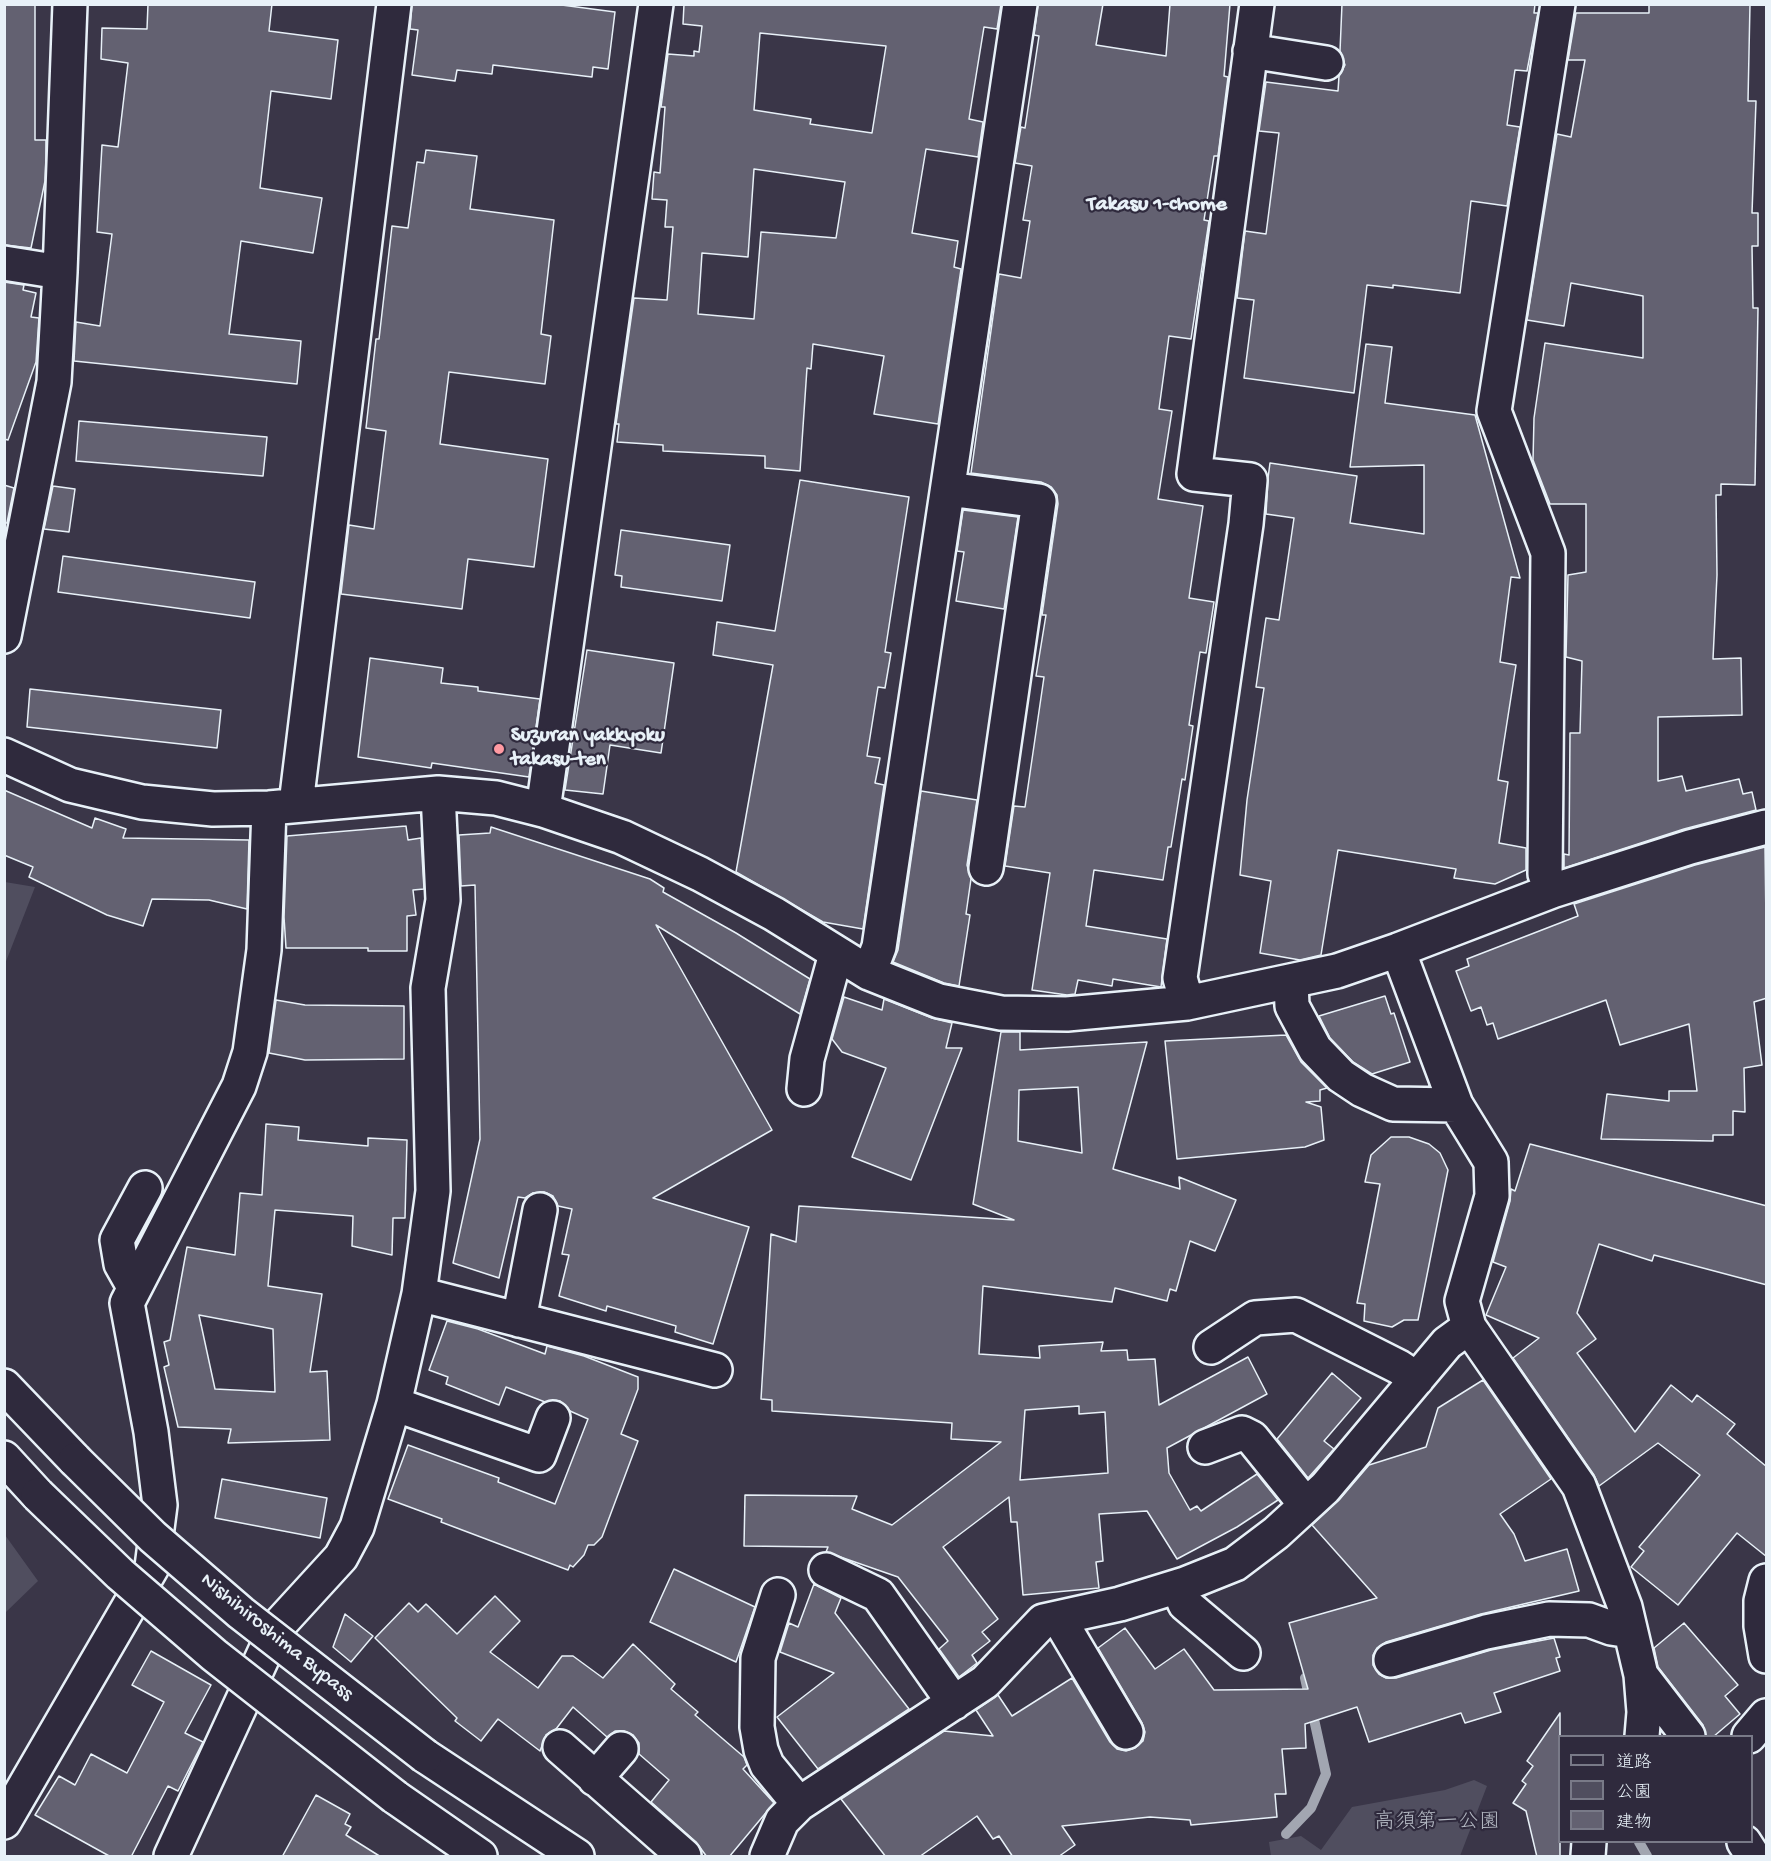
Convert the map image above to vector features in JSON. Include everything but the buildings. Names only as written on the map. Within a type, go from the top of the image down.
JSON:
[{"type":"main road","points":[[4,636],[54,382],[70,4]]},
{"type":"main road","points":[[4,1822],[152,1567],[160,1504],[151,1432],[128,1320],[127,1303],[239,1086],[250,1052],[394,4]]},
{"type":"main road","points":[[543,810],[656,4]]},
{"type":"main road","points":[[869,972],[879,947],[1020,4]]},
{"type":"main road","points":[[1187,1003],[1180,978],[1246,524],[1250,480],[1194,474],[1257,4]]},
{"type":"main road","points":[[1552,891],[1545,874],[1548,553],[1494,411],[1558,4]]},
{"type":"main road","points":[[1250,51],[1326,63]]},
{"type":"main road","points":[[4,263],[60,272]]},
{"type":"main road","points":[[948,489],[1039,501],[986,868]]},
{"type":"main road","points":[[4,755],[70,785],[142,802],[213,809],[283,806],[438,793],[496,798],[543,810],[622,837],[700,874],[774,914],[836,954],[869,972],[939,1001],[1001,1013],[1067,1014],[1187,1003],[1336,971],[1398,950],[1552,891],[1690,847],[1767,827]]},
{"type":"main road","points":[[173,1856],[276,1628],[341,1557],[357,1527],[394,1404],[419,1294],[433,1191],[428,988],[443,900],[438,793]]},
{"type":"main road","points":[[1398,950],[1456,1105],[1491,1162],[1492,1196],[1462,1301],[1468,1326],[1579,1486],[1625,1607],[1641,1675],[1644,1712],[1642,1735]]},
{"type":"main road","points":[[804,1089],[807,1059],[836,954]]},
{"type":"main road","points":[[1291,981],[1292,1005],[1315,1049],[1341,1076],[1362,1090],[1393,1104],[1456,1105]]},
{"type":"main road","points":[[134,1287],[121,1264],[117,1240],[145,1188]]},
{"type":"main road","points":[[519,1320],[540,1210]]},
{"type":"main road","points":[[419,1294],[716,1370]]},
{"type":"main road","points":[[1211,1347],[1256,1318],[1296,1315],[1399,1366],[1417,1379]]},
{"type":"main road","points":[[767,1857],[782,1821],[799,1804],[985,1682],[1043,1621],[1178,1587],[1235,1564],[1276,1533],[1326,1488],[1447,1343],[1468,1326]]},
{"type":"main road","name":"Nishihiroshima Bypass","points":[[4,1386],[153,1537],[241,1613],[425,1756],[576,1857]]},
{"type":"main road","points":[[394,1404],[539,1455],[553,1418]]},
{"type":"main road","points":[[1205,1447],[1242,1433],[1252,1438],[1306,1505]]},
{"type":"main road","points":[[4,1458],[38,1495],[120,1574],[214,1655],[395,1797],[480,1857]]},
{"type":"main road","points":[[826,1570],[878,1595],[954,1703]]},
{"type":"main road","points":[[1767,1581],[1761,1601],[1761,1626],[1767,1656]]},
{"type":"main road","points":[[1178,1587],[1185,1604],[1243,1653]]},
{"type":"main road","points":[[778,1595],[758,1658],[757,1727],[760,1750],[767,1765],[799,1804]]},
{"type":"main road","points":[[1063,1617],[1065,1629],[1126,1732]]},
{"type":"main road","points":[[1391,1660],[1486,1632],[1549,1619],[1588,1620],[1611,1628],[1630,1631]]},
{"type":"main road","points":[[1641,1675],[1686,1735]]},
{"type":"main road","points":[[1751,1735],[1767,1716]]},
{"type":"main road","points":[[560,1747],[684,1857]]},
{"type":"main road","points":[[595,1779],[621,1749]]},
{"type":"main road","points":[[1745,1843],[1753,1857]]},
{"type":"green space","points":[[4,882],[35,887],[5,964]]},
{"type":"green space","points":[[5,1535],[38,1581],[5,1613]]},
{"type":"green space","name":"高須第一公園","points":[[1474,1780],[1487,1786],[1460,1856],[1271,1856],[1269,1842],[1301,1836],[1321,1850],[1352,1807],[1445,1790]]},
{"type":"waterway","points":[[1286,1834],[1311,1808],[1326,1774],[1305,1678]]},
{"type":"waterway","points":[[1640,1843],[1647,1856]]},
{"type":"place","name":"Suzuran yakkyoku takasu-ten","points":[[499,749]]},
{"type":"district","name":"Takasu 1-chome","points":[[1157,206]]}]
